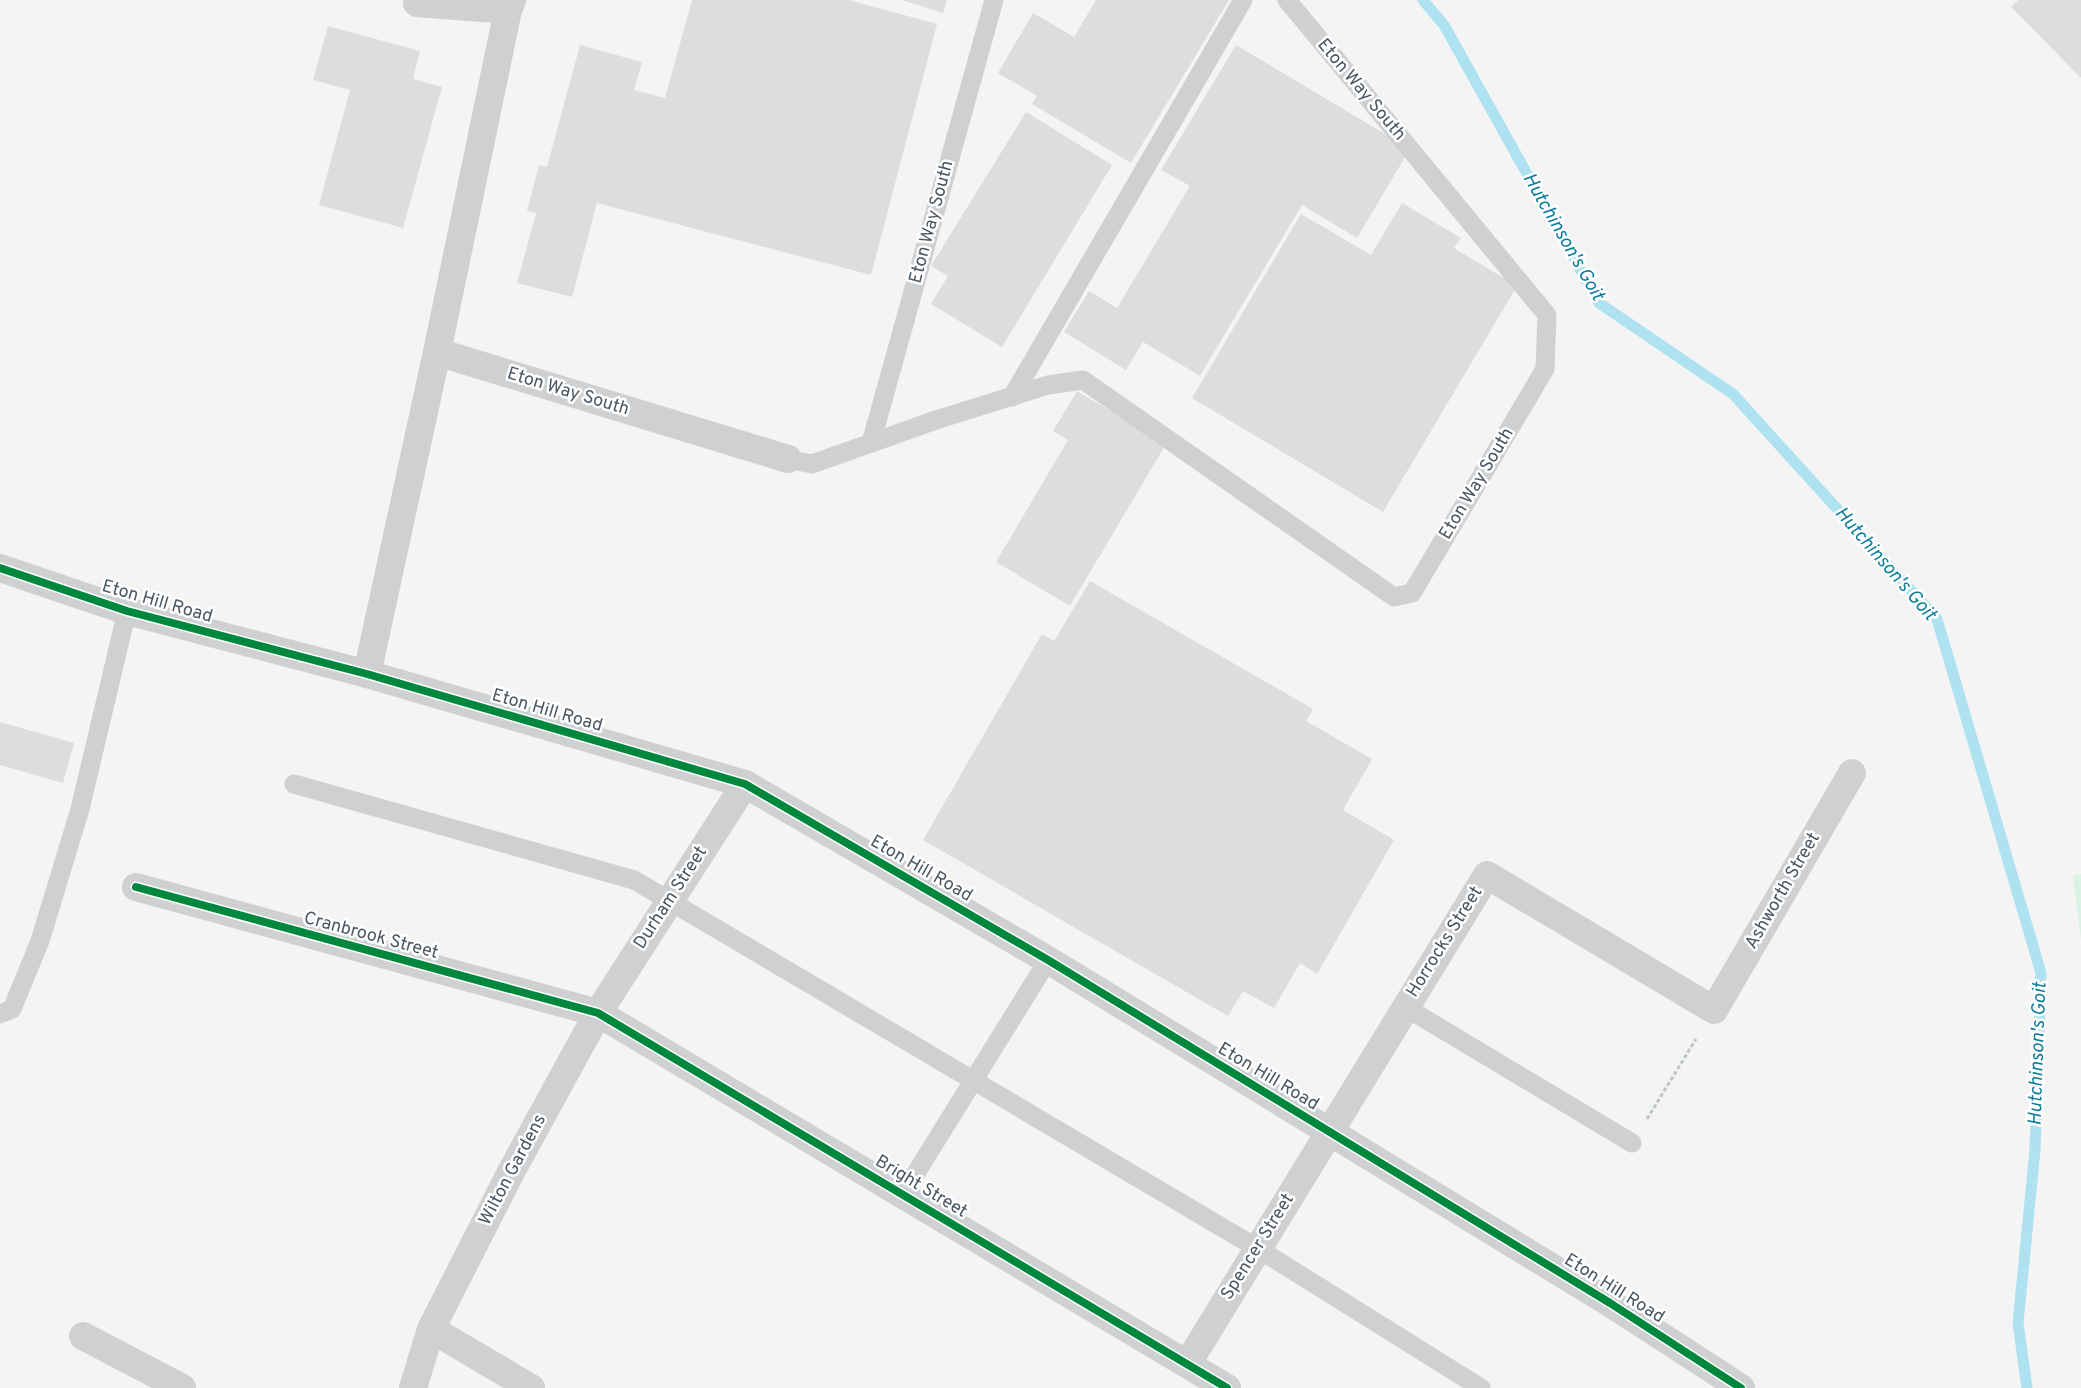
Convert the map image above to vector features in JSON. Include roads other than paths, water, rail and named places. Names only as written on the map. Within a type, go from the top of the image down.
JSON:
[{"type":"street","points":[[367,674],[510,5],[417,3]]},
{"type":"street","name":"Eton Way South","points":[[437,352],[788,459]]},
{"type":"street","name":"Eton Hill Road","points":[[0,568],[127,611],[367,674],[745,784],[1048,960],[1610,1303],[1741,1388]]},
{"type":"street","name":"Ashworth Street","points":[[1714,1010],[1852,773]]},
{"type":"street","name":"Durham Street","points":[[598,1013],[745,784]]},
{"type":"street","name":"Horrocks Street","points":[[1330,1132],[1487,875],[1714,1010]]},
{"type":"street","name":"Cranbrook Street","points":[[136,887],[598,1013]]},
{"type":"street","name":"Bright Street","points":[[598,1013],[1188,1363],[1223,1387]]},
{"type":"street","name":"Wilton Gardens","points":[[413,1388],[431,1329],[511,1172],[598,1013]]},
{"type":"street","name":"Spencer Street","points":[[1188,1363],[1330,1132]]},
{"type":"street","points":[[431,1329],[531,1388]]},
{"type":"street","points":[[83,1336],[182,1388]]},
{"type":"lane","name":"Eton Way South","points":[[871,444],[994,0]]},
{"type":"lane","points":[[1012,397],[1243,0]]},
{"type":"lane","name":"Eton Way South","points":[[788,459],[812,464],[936,420],[1048,385],[1083,380],[1394,597],[1412,593],[1545,369],[1547,315],[1287,0]]},
{"type":"lane","points":[[0,1014],[12,1009],[40,941],[80,809],[127,611]]},
{"type":"lane","points":[[294,784],[634,880],[1257,1248],[1481,1388]]},
{"type":"lane","points":[[903,1194],[1048,960]]},
{"type":"lane","points":[[1405,1007],[1632,1143]]},
{"type":"waterway","name":"Hutchinson's Goit","points":[[1423,0],[1444,25],[1599,303],[1733,394],[1937,619],[2041,973],[2035,1150],[2018,1323],[2027,1388]]}]
